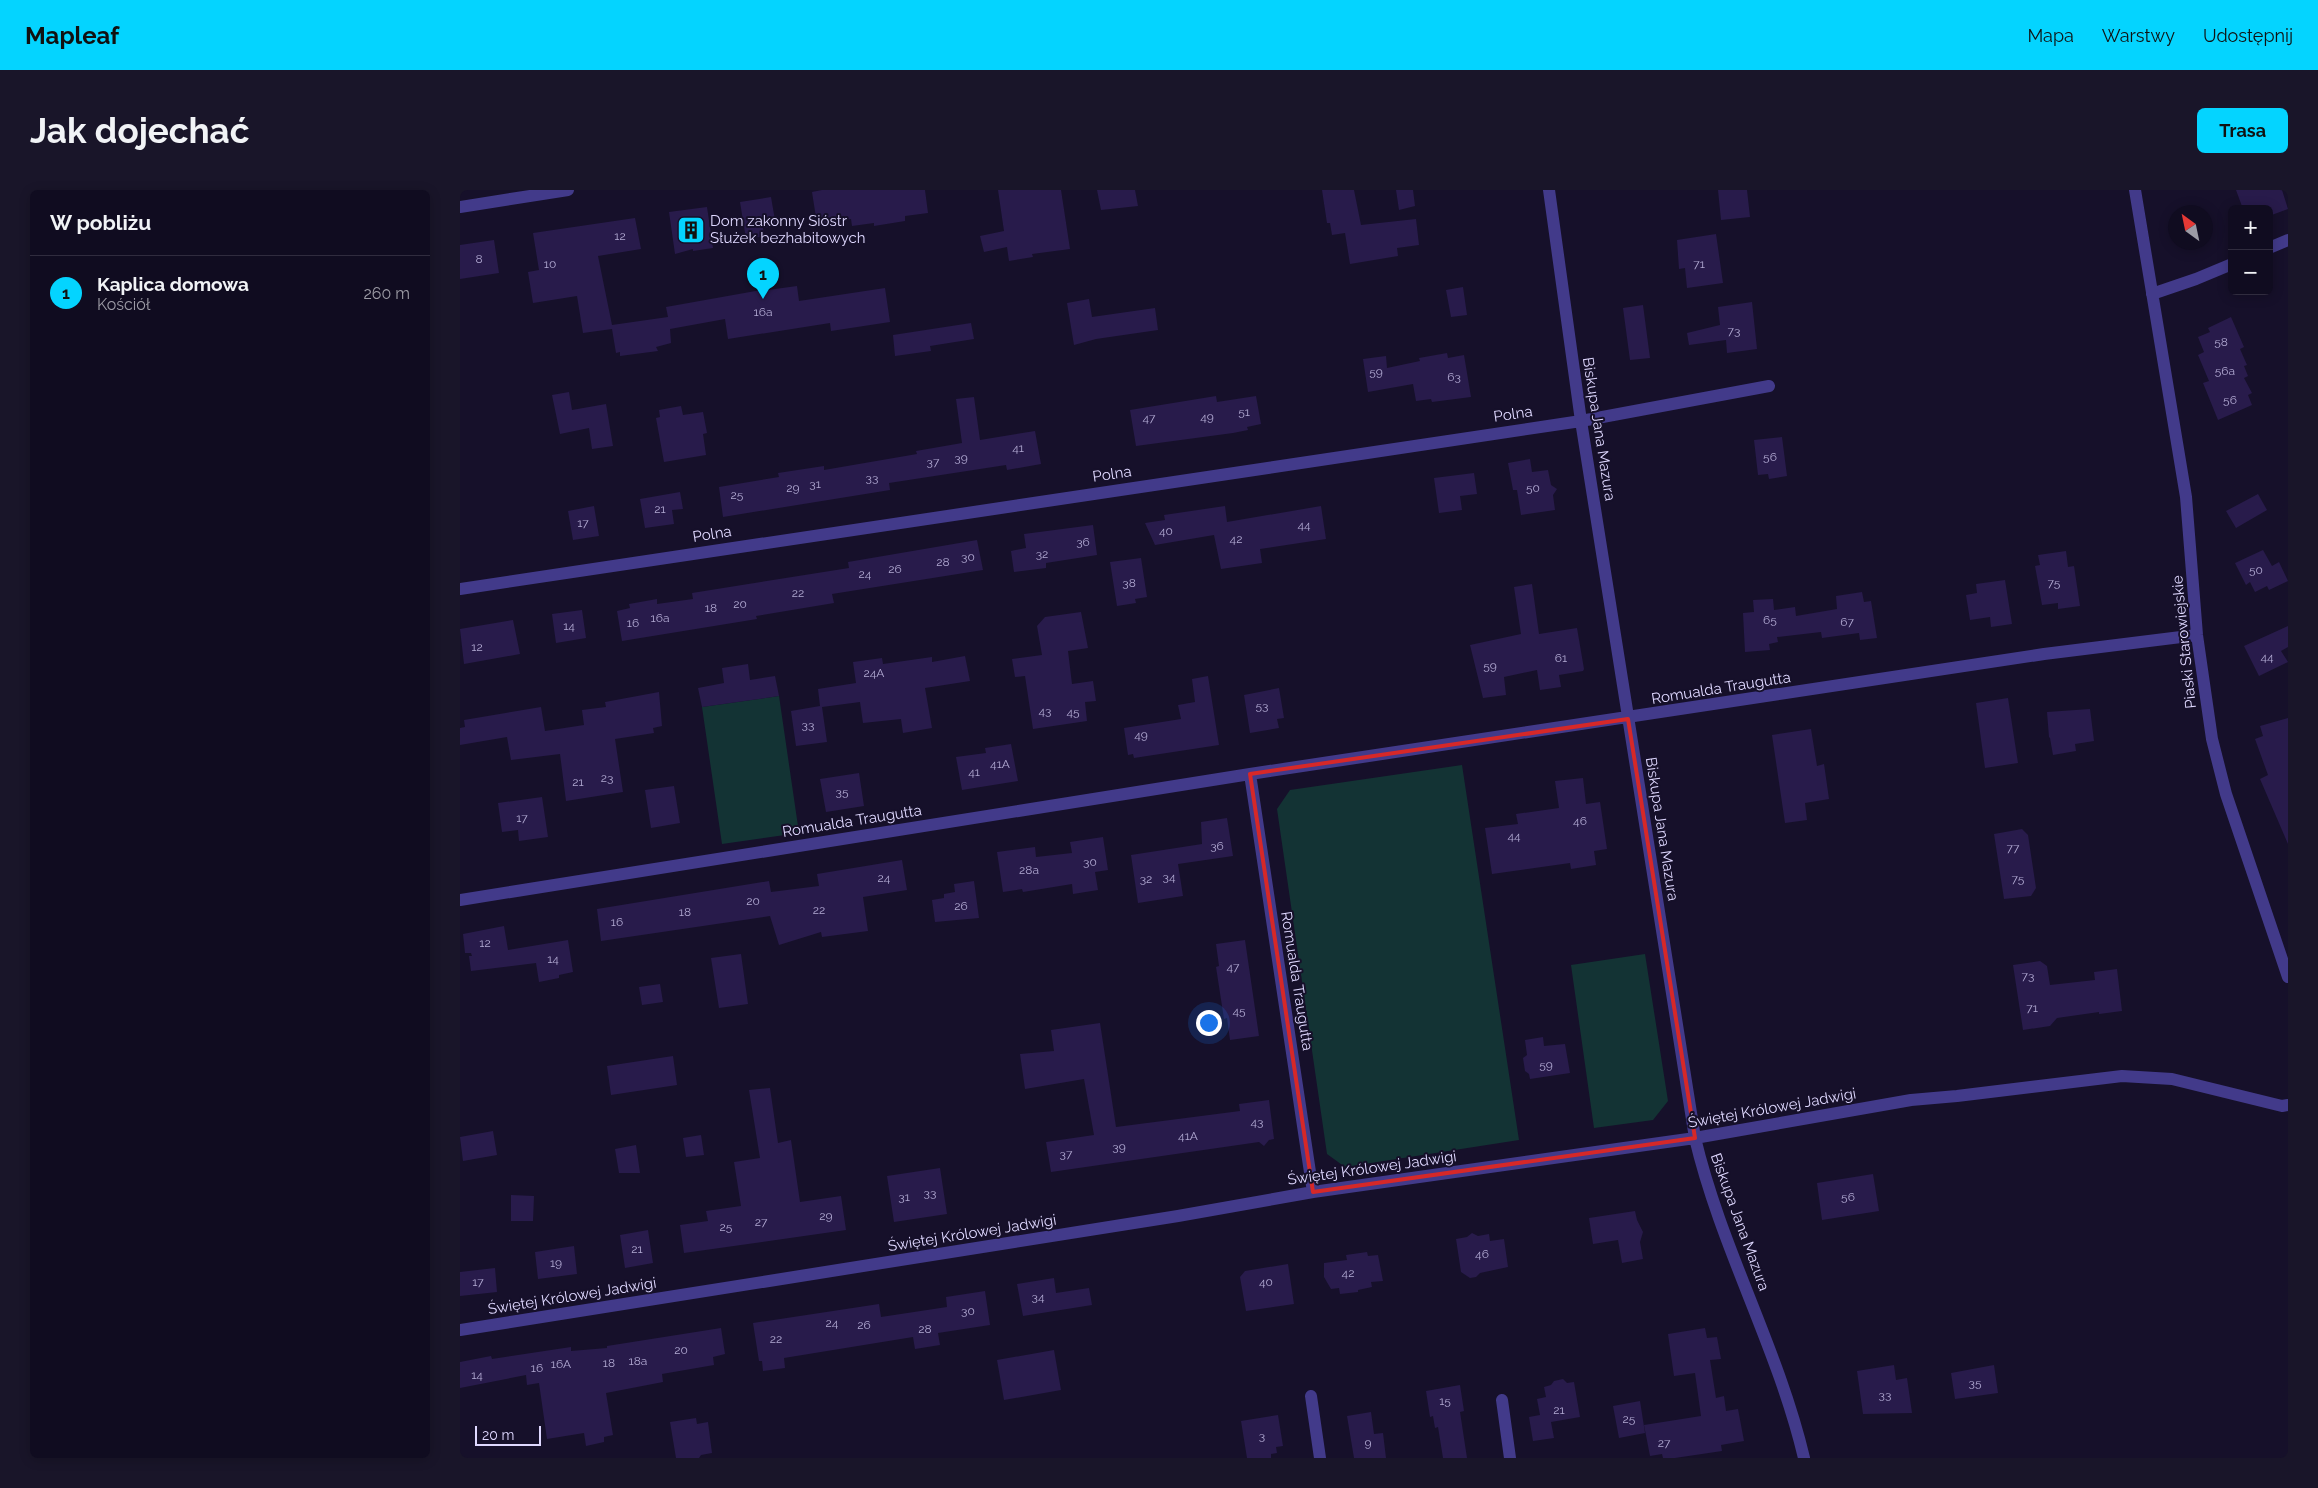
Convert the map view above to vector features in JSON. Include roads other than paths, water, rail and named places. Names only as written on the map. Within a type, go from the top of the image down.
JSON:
[{"type":"street","points":[[460,206],[568,190]]},
{"type":"street","name":"Biskupa Jana Mazura","points":[[1549,190],[1581,421],[1695,1138],[1713,1200],[1783,1385],[1804,1458]]},
{"type":"street","name":"Piaski Starowiejskie","points":[[2135,190],[2186,497],[2197,634],[2212,739],[2226,794],[2288,977]]},
{"type":"street","points":[[2273,246],[2288,240]]},
{"type":"street","points":[[2152,294],[2196,280],[2228,266]]},
{"type":"street","name":"Polna","points":[[460,589],[1581,421],[1768,386]]},
{"type":"street","name":"Romualda Traugutta","points":[[460,900],[1250,774],[1628,719],[2035,655],[2197,634]]},
{"type":"street","name":"Romualda Traugutta","points":[[1250,774],[1313,1192]]},
{"type":"street","name":"Świętej Królowej Jadwigi","points":[[460,1330],[1178,1216],[1313,1192],[1695,1138],[1911,1100],[2122,1076],[2172,1079],[2282,1106],[2288,1105]]},
{"type":"street","points":[[1311,1396],[1320,1458]]},
{"type":"street","points":[[1502,1400],[1510,1458]]},
{"type":"place","name":"Dom zakonny Sióstr Służek bezhabitowych","points":[[691,230]]},
{"type":"place","name":"Kaplica domowa","points":[[763,299]]}]
